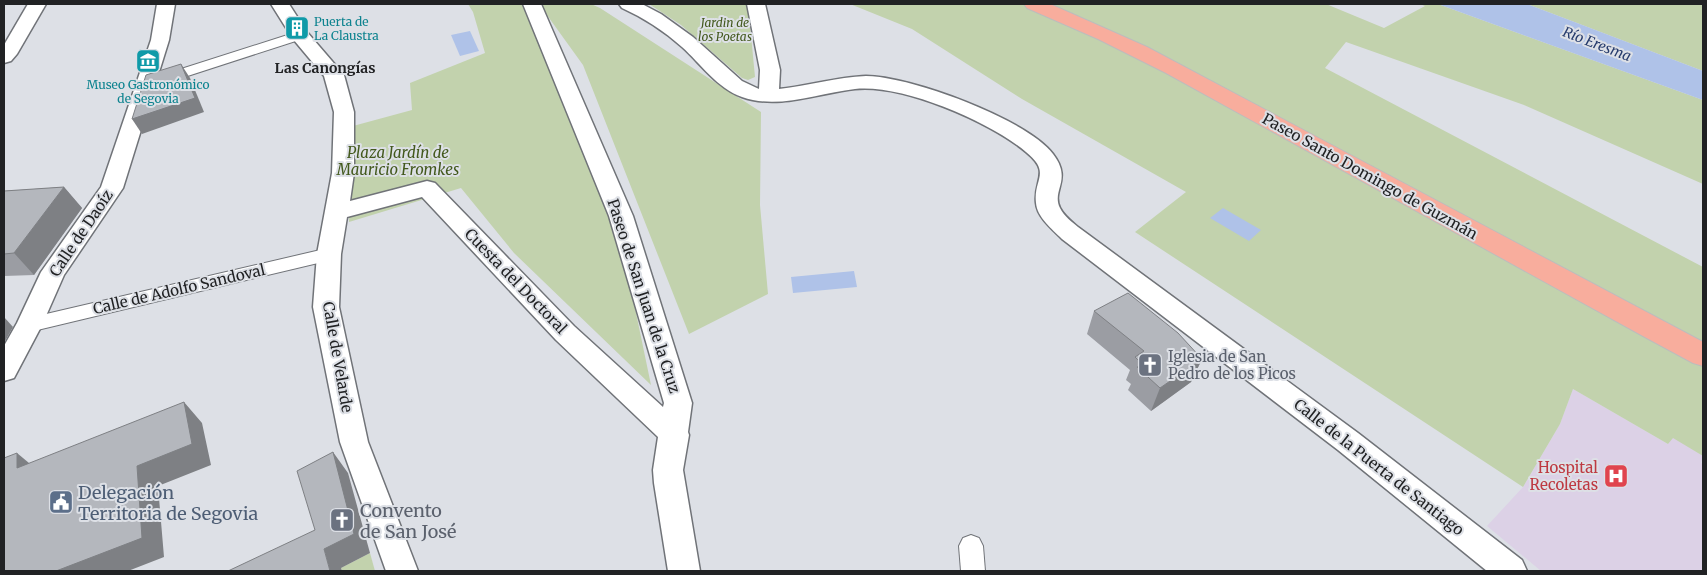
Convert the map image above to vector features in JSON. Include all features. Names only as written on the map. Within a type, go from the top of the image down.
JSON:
[{"type":"main road","name":"Paseo Santo Domingo de Guzmán","points":[[1034,4],[1090,27],[1177,70],[1556,278],[1703,355]]},
{"type":"street","points":[[4,57],[37,4]]},
{"type":"street","name":"Calle de Daoíz","points":[[4,370],[29,325],[53,272],[112,188],[160,40],[166,4]]},
{"type":"street","name":"Calle de Velarde","points":[[280,4],[300,35],[334,75],[344,112],[343,173],[338,212],[329,254],[326,307],[354,442],[402,571]]},
{"type":"street","name":"Paseo de San Juan de la Cruz","points":[[532,4],[621,216],[678,403],[675,434],[668,470],[684,571]]},
{"type":"street","points":[[628,4],[658,20],[680,36],[742,88],[757,94],[769,94],[770,70],[756,4]]},
{"type":"street","points":[[144,86],[300,35]]},
{"type":"street","name":"Calle de la Puerta de Santiago","points":[[769,94],[790,93],[855,83],[880,83],[903,87],[982,117],[1024,141],[1044,156],[1049,165],[1052,178],[1047,203],[1052,214],[1070,233],[1321,420],[1511,571]]},
{"type":"street","name":"Cuesta del Doctoral","points":[[338,212],[427,188],[565,333],[675,434]]},
{"type":"street","name":"Calle de Adolfo Sandoval","points":[[29,325],[329,254]]},
{"type":"street","points":[[971,546],[973,571]]},
{"type":"shaded area","name":"Hospital Recoletas","points":[[1573,389],[1668,444],[1673,437],[1703,456],[1701,463],[1703,464],[1703,571],[1541,571],[1487,526],[1523,487],[1560,424]]},
{"type":"green space","name":"Plaza Jardín de Mauricio Fromkes","points":[[468,4],[525,4],[537,22],[551,74],[620,236],[651,385],[514,253],[461,188],[349,222],[353,126],[412,110],[410,83],[485,53],[473,12]]},
{"type":"green space","points":[[539,4],[591,4],[600,8],[761,112],[760,205],[768,294],[689,334],[583,65]]},
{"type":"green space","name":"Jardin de los Poetas","points":[[649,4],[748,4],[755,77],[748,80],[742,78],[681,25]]},
{"type":"green space","points":[[850,4],[1326,4],[1384,28],[1425,6],[1420,4],[1438,4],[1703,100],[1703,184],[1524,105],[1346,42],[1325,68],[1703,267],[1703,456],[1673,438],[1668,444],[1573,389],[1560,424],[1523,487],[1135,232],[1186,192],[1022,99],[912,29]]},
{"type":"green space","points":[[1527,4],[1703,5],[1703,71]]},
{"type":"green space","points":[[370,553],[375,571],[342,571],[341,568]]},
{"type":"water","name":"Río Eresma","points":[[1438,4],[1527,4],[1703,71],[1703,100]]},
{"type":"water","points":[[470,31],[479,51],[460,56],[451,35]]},
{"type":"water","points":[[1223,208],[1261,230],[1249,241],[1210,218]]},
{"type":"water","points":[[854,271],[857,287],[793,293],[791,277]]},
{"type":"building","points":[[181,64],[195,98],[132,119],[146,75]]},
{"type":"building","points":[[64,187],[14,253],[4,254],[4,191]]},
{"type":"building","points":[[1128,293],[1178,333],[1202,359],[1160,388],[1137,367],[1143,365],[1135,357],[1144,351],[1094,311]]},
{"type":"building","points":[[184,402],[192,444],[137,466],[142,538],[56,571],[4,571],[4,458],[17,453],[17,468]]},
{"type":"building","points":[[333,452],[354,534],[324,549],[330,571],[228,571],[315,530],[297,471]]},
{"type":"place","name":"Puerta de La Claustra","points":[[297,28]]},
{"type":"place","name":"Museo Gastronómico de Segovia","points":[[148,61]]},
{"type":"place","name":"Iglesia de San Pedro de los Picos","points":[[1150,365]]},
{"type":"place","name":"Hospital Recoletas","points":[[1616,476]]},
{"type":"place","name":"Delegación Territoria de Segovia","points":[[61,502]]},
{"type":"place","name":"Convento de San José","points":[[342,520]]},
{"type":"district","name":"Las Canongías","points":[[325,68]]}]
